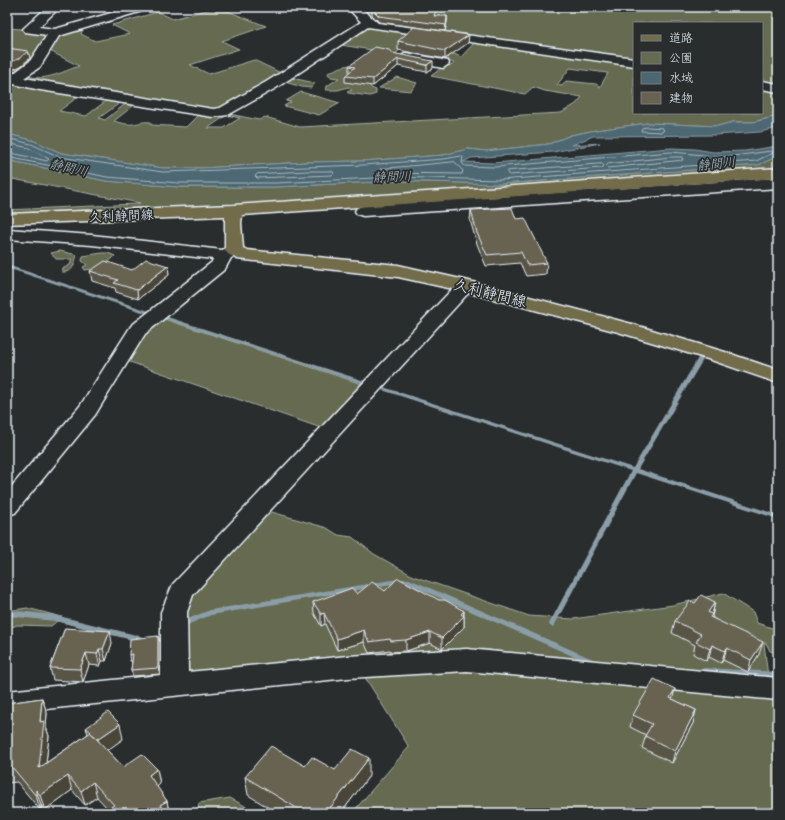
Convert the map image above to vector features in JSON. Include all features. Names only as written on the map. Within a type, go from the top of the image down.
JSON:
[{"type":"main road","name":"久利静間線","points":[[7,219],[234,210],[778,173]]},
{"type":"main road","points":[[229,252],[234,210]]},
{"type":"main road","name":"久利静間線","points":[[229,252],[243,255],[398,271],[465,286],[625,328],[718,356],[778,377]]},
{"type":"street","points":[[54,7],[29,29],[55,33],[145,7]]},
{"type":"street","points":[[353,7],[369,23],[386,28],[633,62]]},
{"type":"street","points":[[55,33],[35,64],[14,80],[40,86],[213,113],[223,112],[244,101],[360,26],[369,23]]},
{"type":"street","points":[[413,31],[396,55],[443,64]]},
{"type":"street","points":[[763,85],[778,88]]},
{"type":"street","points":[[363,211],[778,183]]},
{"type":"street","points":[[7,234],[229,252]]},
{"type":"street","points":[[7,507],[88,410],[138,330],[219,265],[229,252]]},
{"type":"street","points":[[175,685],[174,612],[182,591],[465,286]]},
{"type":"street","points":[[7,702],[348,667],[467,660],[778,689]]},
{"type":"green space","points":[[217,7],[266,26],[222,41],[239,49],[190,65],[209,74],[254,60],[285,75],[223,112],[16,80],[24,73],[37,78],[59,74],[79,66],[46,49],[56,33],[78,27],[83,29],[81,34],[95,41],[130,34],[112,25],[158,12],[173,19]]},
{"type":"green space","points":[[355,7],[778,7],[778,87],[763,84],[763,22],[633,22],[633,61],[377,25]]},
{"type":"green space","points":[[369,24],[413,32],[396,54],[335,44]]},
{"type":"green space","points":[[7,28],[49,31],[35,64],[14,80],[83,93],[59,111],[86,116],[110,98],[124,100],[99,118],[105,120],[129,101],[138,102],[114,121],[130,124],[151,122],[151,125],[186,127],[201,112],[229,114],[259,120],[265,117],[300,127],[561,113],[576,104],[582,97],[545,91],[533,87],[525,94],[431,76],[445,65],[451,66],[454,63],[433,56],[452,53],[461,57],[477,40],[633,63],[633,114],[763,114],[763,87],[778,90],[778,116],[753,122],[733,122],[718,126],[648,123],[571,135],[549,144],[486,151],[468,149],[444,155],[363,161],[307,162],[202,168],[163,168],[61,153],[32,140],[7,134]],"holes":[[[570,68],[607,73],[600,87],[596,84],[566,81],[562,86],[557,85]],[[227,115],[240,118],[224,128],[208,128]]]},
{"type":"green space","points":[[361,62],[371,88],[376,90],[376,94],[370,96],[348,93],[347,92],[352,90],[348,87],[338,90],[326,90],[327,86],[339,78],[330,77],[328,73],[338,68]]},
{"type":"green space","points":[[397,77],[417,83],[411,91],[379,88]]},
{"type":"green space","points":[[292,78],[315,83],[311,88],[285,82]]},
{"type":"green space","points":[[301,92],[340,103],[319,115],[284,106],[291,102],[286,101]]},
{"type":"green space","points":[[778,156],[778,170],[250,204],[7,213],[7,210],[140,203],[7,178],[7,160],[106,181],[179,187],[276,187],[394,181],[499,184],[758,165]]},
{"type":"green space","points":[[60,251],[77,255],[73,267],[69,271],[62,272],[62,269],[70,265],[72,259],[56,259],[51,253]]},
{"type":"green space","points":[[108,253],[115,256],[102,268],[85,270],[83,267],[87,265],[82,261],[83,256]]},
{"type":"green space","points":[[158,317],[368,386],[327,430],[124,360]]},
{"type":"green space","points":[[265,510],[327,528],[338,535],[352,537],[374,554],[413,576],[529,616],[573,619],[673,605],[723,593],[753,612],[757,623],[778,630],[778,653],[770,651],[766,643],[764,643],[768,677],[600,665],[482,649],[477,655],[185,678],[180,603]]},
{"type":"green space","points":[[27,608],[62,617],[51,626],[17,625],[7,629],[7,611]]},
{"type":"green space","points":[[494,665],[778,698],[778,813],[352,813],[409,747],[361,671]]},
{"type":"green space","points":[[230,798],[258,813],[197,813],[199,803]]},
{"type":"water","name":"静間川","points":[[778,116],[778,128],[760,132],[715,135],[593,136],[572,145],[600,143],[553,152],[471,158],[463,162],[494,163],[671,148],[695,149],[713,152],[745,151],[778,146],[778,156],[758,165],[499,184],[394,181],[276,187],[179,187],[106,181],[7,160],[7,134],[32,140],[61,153],[163,168],[202,168],[307,162],[363,161],[444,155],[468,149],[486,151],[549,144],[571,135],[648,123],[718,126],[733,122],[753,122]]},
{"type":"building","points":[[372,7],[436,10],[434,16],[447,16],[446,25],[379,16],[372,9]]},
{"type":"building","points":[[414,27],[469,35],[445,51],[398,41]]},
{"type":"building","points":[[375,47],[389,50],[392,53],[433,61],[427,65],[398,59],[373,79],[345,76],[355,67],[349,66]]},
{"type":"building","points":[[7,48],[28,51],[20,58],[7,64]]},
{"type":"building","points":[[512,208],[516,219],[525,218],[547,263],[527,265],[521,252],[487,255],[477,233],[471,210]]},
{"type":"building","points":[[146,259],[168,266],[137,290],[114,283],[118,280],[90,271],[105,261],[132,270]]},
{"type":"building","points":[[398,578],[439,600],[445,600],[464,611],[461,614],[464,616],[442,638],[430,632],[406,640],[391,641],[390,639],[369,642],[364,630],[337,639],[324,613],[321,614],[313,602],[352,588],[357,594],[372,582],[385,591]]},
{"type":"building","points":[[701,595],[715,602],[708,612],[712,614],[710,617],[763,642],[751,660],[727,648],[725,651],[712,645],[710,649],[696,642],[701,634],[675,621],[690,601],[695,603]]},
{"type":"building","points":[[65,628],[110,631],[103,649],[99,649],[97,654],[86,653],[80,669],[50,668]]},
{"type":"building","points":[[158,636],[158,668],[131,670],[133,654],[129,655],[130,639]]},
{"type":"building","points":[[654,679],[675,689],[670,698],[696,710],[675,751],[645,736],[652,724],[633,715]]},
{"type":"building","points":[[42,698],[40,722],[44,721],[39,768],[91,732],[86,728],[108,712],[120,724],[98,739],[91,733],[123,767],[142,754],[157,769],[149,775],[167,801],[160,805],[166,813],[101,813],[114,805],[93,782],[81,791],[68,776],[40,795],[36,790],[36,796],[12,767],[7,768],[7,703]]},
{"type":"building","points":[[271,746],[305,766],[312,757],[335,770],[352,749],[369,758],[326,813],[305,813],[245,777]]},
{"type":"waterway","points":[[7,266],[635,470]]},
{"type":"waterway","points":[[635,470],[701,358]]},
{"type":"waterway","points":[[552,624],[635,470]]},
{"type":"waterway","points":[[635,470],[778,517]]},
{"type":"waterway","points":[[182,624],[210,613],[398,581],[407,581],[595,663]]},
{"type":"waterway","points":[[7,613],[55,618],[140,639]]},
{"type":"waterway","points":[[705,671],[778,675]]}]
